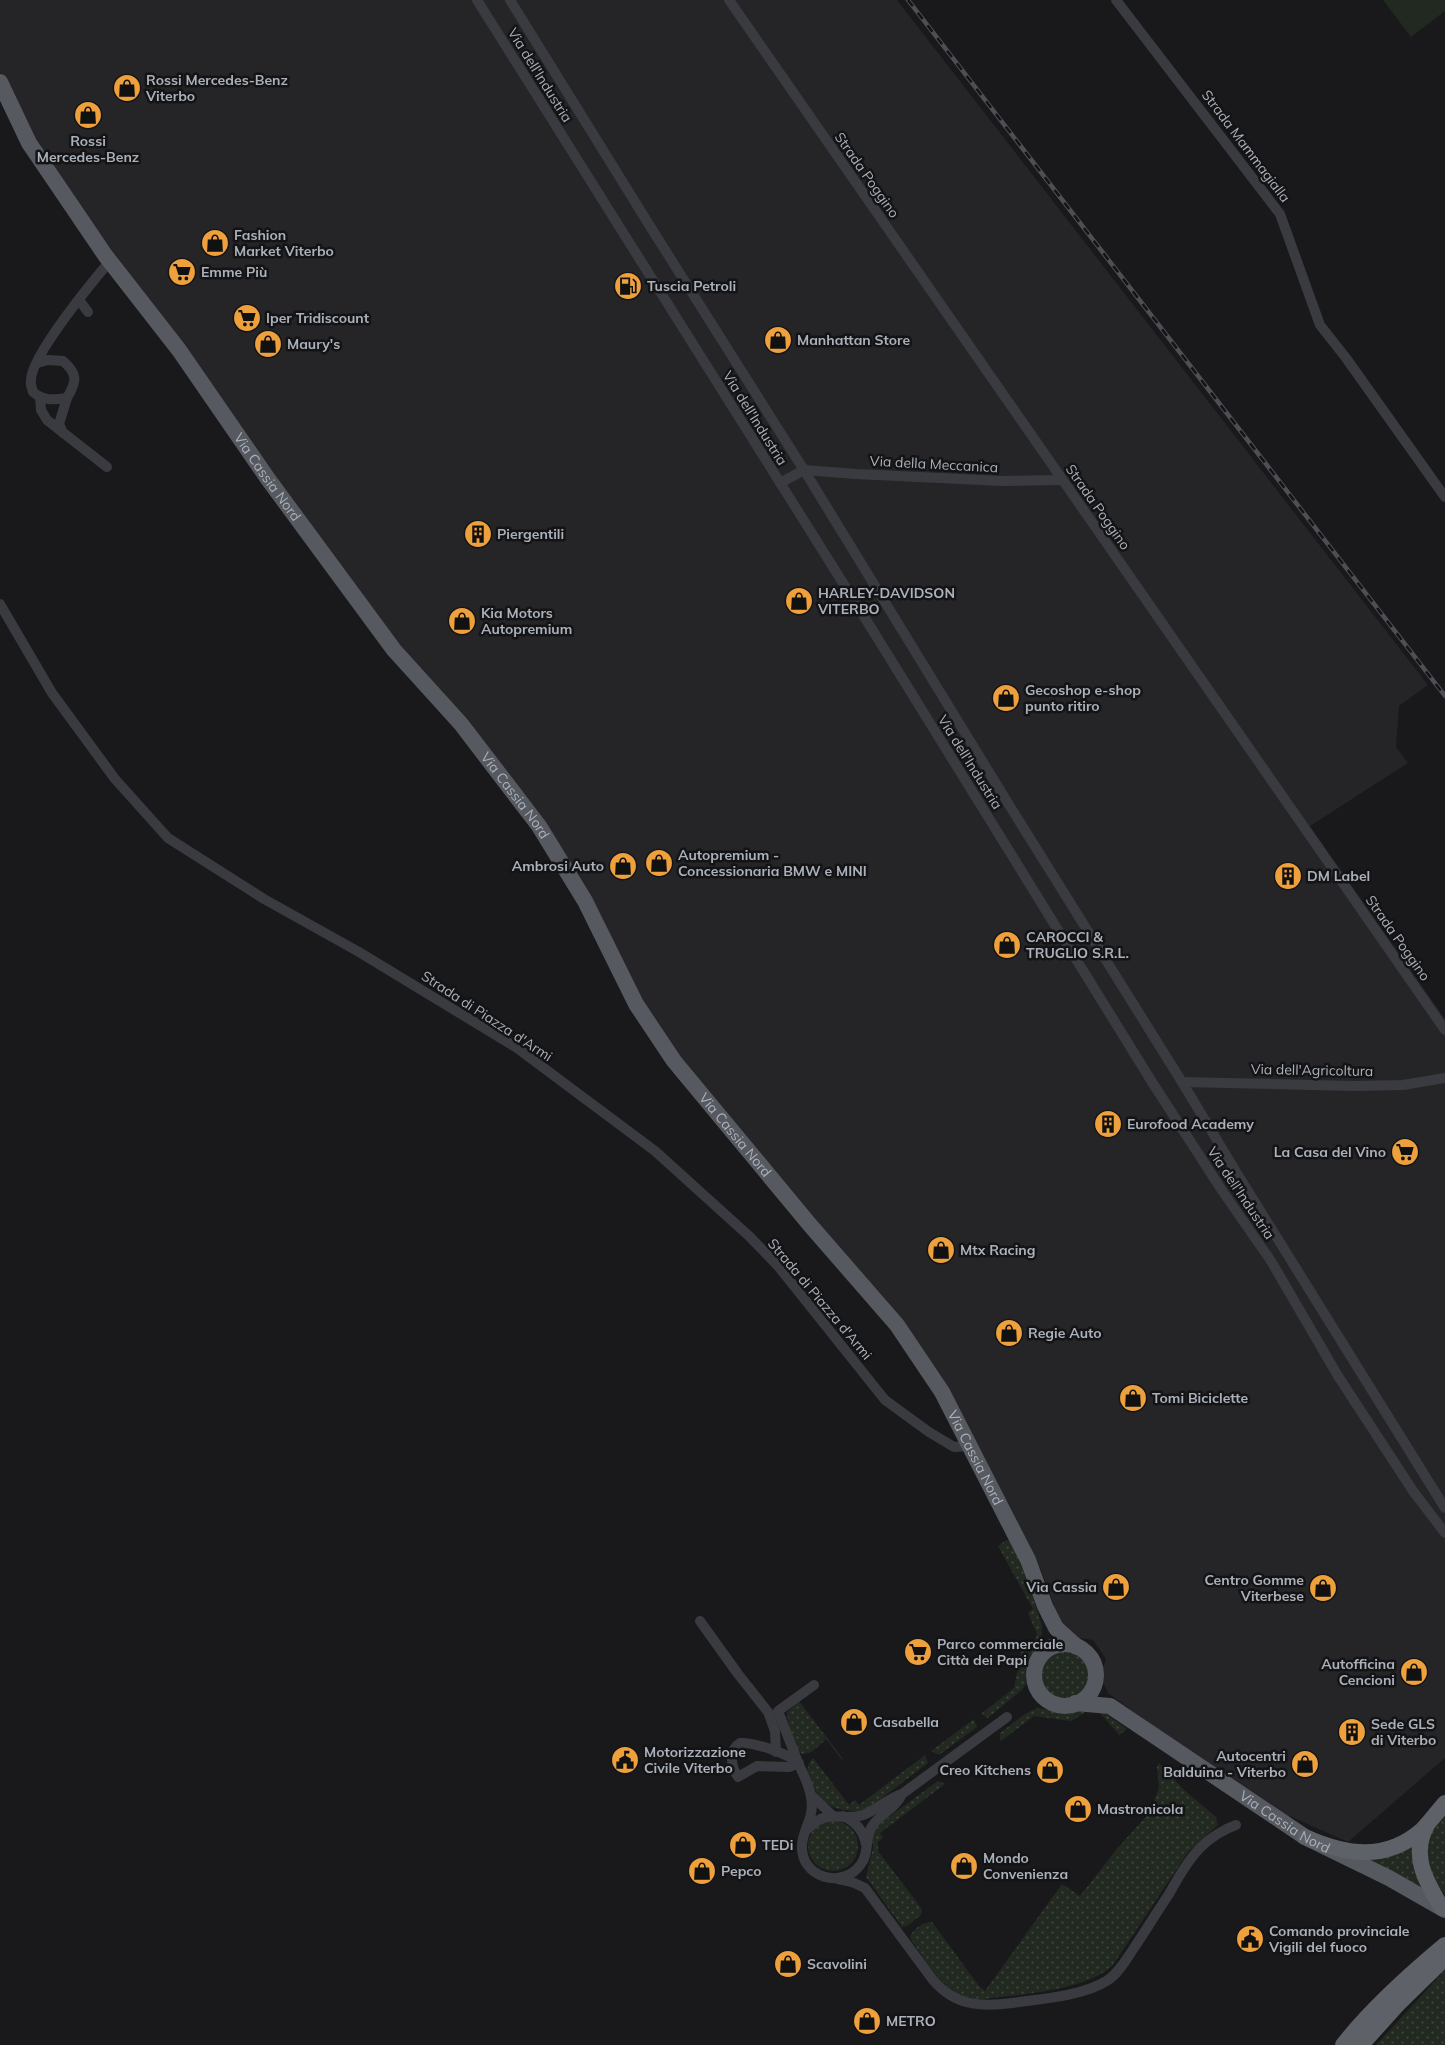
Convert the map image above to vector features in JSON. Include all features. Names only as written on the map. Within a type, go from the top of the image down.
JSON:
[{"type":"highway","points":[[1305,1837],[1338,1849],[1373,1853],[1398,1845],[1414,1836],[1428,1824],[1445,1803]]},
{"type":"highway","points":[[1428,1824],[1420,1843],[1420,1864],[1428,1885],[1443,1909]]},
{"type":"highway","points":[[1367,2045],[1399,2003],[1444,1950]]},
{"type":"highway","points":[[1357,2038],[1412,1973],[1444,1950]]},
{"type":"highway","points":[[1341,2045],[1357,2038],[1399,2003]]},
{"type":"main road","name":"Via Cassia Nord","points":[[0,82],[29,143],[110,261],[179,350],[268,479],[394,650],[461,724],[539,826],[585,901],[636,1004],[670,1055],[784,1195],[898,1325],[942,1392],[1028,1560],[1045,1606],[1056,1628],[1077,1647]]},
{"type":"main road","name":"Via Cassia Nord","points":[[1042,1654],[1045,1640],[1045,1606]]},
{"type":"main road","points":[[1095,1672],[1090,1691],[1082,1700],[1065,1705],[1052,1703],[1038,1690],[1034,1672],[1042,1654],[1058,1645],[1071,1644],[1092,1660],[1095,1672],[1110,1706]]},
{"type":"main road","name":"Via Cassia Nord","points":[[1075,1703],[1110,1706],[1305,1837],[1389,1878],[1443,1909]]},
{"type":"street","name":"Via dell'Industria","points":[[478,0],[1152,1082],[1223,1192],[1271,1261],[1338,1376],[1413,1492],[1445,1533]]},
{"type":"street","name":"Via dell'Industria","points":[[510,0],[652,232],[804,470],[1010,808],[1445,1508]]},
{"type":"street","name":"Strada Poggino","points":[[729,0],[1445,1030]]},
{"type":"street","name":"Strada Mammagialla","points":[[1116,0],[1280,214],[1320,325],[1346,358],[1445,497]]},
{"type":"street","points":[[67,398],[52,400],[40,397],[33,392],[30,380],[36,363],[60,324],[110,261]]},
{"type":"street","points":[[78,300],[88,312]]},
{"type":"street","points":[[36,363],[48,360],[64,361],[72,368],[75,379],[59,424],[63,433]]},
{"type":"street","points":[[40,397],[41,410],[47,420],[107,467]]},
{"type":"street","points":[[780,483],[804,470]]},
{"type":"street","name":"Via della Meccanica","points":[[804,470],[1002,481],[1062,480]]},
{"type":"street","name":"Strada di Piazza d'Armi","points":[[0,604],[52,693],[115,779],[168,838],[264,899],[367,956],[517,1048],[655,1151],[749,1236],[778,1266],[885,1400],[929,1432],[954,1447],[969,1446]]},
{"type":"street","name":"Via dell'Agricoltura","points":[[1182,1082],[1404,1085],[1444,1078]]},
{"type":"street","points":[[700,1621],[768,1712],[775,1731],[776,1752]]},
{"type":"street","points":[[814,1685],[778,1711],[811,1795],[812,1811],[802,1846],[807,1864],[820,1876],[852,1882],[865,1888]]},
{"type":"street","points":[[808,1829],[822,1817],[863,1815],[895,1796],[902,1794],[1006,1717]]},
{"type":"street","points":[[744,1743],[776,1752],[799,1763],[789,1767],[757,1766],[738,1777],[732,1754],[735,1746],[744,1743]]},
{"type":"street","points":[[902,1794],[896,1804],[872,1826],[862,1863],[865,1888],[940,1989],[955,1999],[978,2006],[1036,2000],[1084,1990],[1108,1980],[1123,1964],[1201,1846],[1228,1827],[1236,1825]]},
{"type":"street","points":[[811,1795],[837,1816],[851,1820],[859,1826],[864,1835],[866,1845]]},
{"type":"street","points":[[838,1879],[855,1872],[862,1863]]},
{"type":"shaded area","points":[[0,0],[897,0],[1428,685],[1399,706],[1396,747],[1408,763],[1310,826],[1445,1019],[1445,1758],[1348,1842],[1278,1811],[1108,1693],[1103,1682],[1103,1668],[1106,1659],[1093,1640],[1079,1638],[1062,1627],[1041,1570],[948,1388],[671,1049],[630,983],[582,886],[401,651],[36,145],[0,72]]},
{"type":"shaded area","points":[[1383,0],[1445,0],[1445,11],[1411,37]]},
{"type":"shaded area","points":[[1006,1540],[1011,1540],[1032,1594],[1042,1626],[1041,1640],[1028,1660],[1026,1684],[1022,1690],[988,1718],[981,1714],[1014,1688],[1021,1651],[1033,1645],[1037,1634],[1028,1613],[1033,1609],[998,1546]]},
{"type":"shaded area","points":[[1065,1648],[1079,1652],[1087,1660],[1091,1674],[1087,1688],[1079,1696],[1065,1700],[1051,1696],[1043,1688],[1039,1674],[1043,1660],[1051,1652]]},
{"type":"shaded area","points":[[799,1701],[842,1760],[826,1739],[816,1749],[806,1754],[800,1752],[797,1748],[790,1729],[787,1712]]},
{"type":"shaded area","points":[[1038,1708],[1063,1712],[1099,1709],[1127,1729],[1119,1735],[1101,1714],[1089,1711],[1071,1721],[1034,1716],[1000,1740],[1000,1733],[1025,1714]]},
{"type":"shaded area","points":[[974,1719],[977,1727],[939,1755],[931,1751]]},
{"type":"shaded area","points":[[925,1755],[928,1763],[866,1810],[846,1810],[828,1804],[818,1795],[808,1775],[809,1763],[813,1758],[849,1805],[855,1800],[859,1805]]},
{"type":"shaded area","points":[[1159,1763],[1183,1789],[1216,1817],[1218,1825],[1188,1852],[1113,1965],[1087,1981],[1034,1993],[984,1999],[971,1998],[949,1988],[932,1970],[910,1938],[915,1929],[925,1923],[932,1922],[979,1986],[985,1991],[1062,1884],[1080,1896],[1116,1850],[1151,1811],[1159,1787],[1157,1767]]},
{"type":"shaded area","points":[[938,1781],[945,1784],[880,1833],[883,1838],[878,1842],[878,1851],[922,1909],[921,1915],[907,1926],[902,1927],[866,1877],[873,1848],[872,1833],[883,1821]]},
{"type":"shaded area","points":[[1445,1811],[1445,1894],[1434,1882],[1425,1857],[1432,1827]]},
{"type":"shaded area","points":[[828,1821],[838,1821],[851,1828],[858,1841],[858,1851],[851,1864],[838,1871],[828,1871],[819,1867],[812,1860],[808,1851],[808,1841],[812,1832],[819,1825]]},
{"type":"shaded area","points":[[1415,1839],[1426,1889],[1356,1855]]},
{"type":"shaded area","points":[[1445,1970],[1445,2045],[1376,2045]]},
{"type":"railway","points":[[908,0],[1445,696]]},
{"type":"place","name":"Rossi Mercedes-Benz Viterbo","points":[[127,88]]},
{"type":"place","name":"Rossi Mercedes-Benz","points":[[88,115]]},
{"type":"place","name":"Fashion Market Viterbo","points":[[215,243]]},
{"type":"place","name":"Emme Più","points":[[182,272]]},
{"type":"place","name":"Tuscia Petroli","points":[[628,286]]},
{"type":"place","name":"Iper Tridiscount","points":[[247,318]]},
{"type":"place","name":"Manhattan Store","points":[[778,340]]},
{"type":"place","name":"Maury's","points":[[268,344]]},
{"type":"place","name":"Piergentili","points":[[478,534]]},
{"type":"place","name":"HARLEY-DAVIDSON VITERBO","points":[[799,601]]},
{"type":"place","name":"Kia Motors Autopremium","points":[[462,621]]},
{"type":"place","name":"Gecoshop e-shop punto ritiro","points":[[1006,698]]},
{"type":"place","name":"Autopremium - Concessionaria BMW e MINI","points":[[659,863]]},
{"type":"place","name":"Ambrosi Auto","points":[[623,866]]},
{"type":"place","name":"DM Label","points":[[1288,876]]},
{"type":"place","name":"CAROCCI & TRUGLIO S.R.L.","points":[[1007,945]]},
{"type":"place","name":"Eurofood Academy","points":[[1108,1124]]},
{"type":"place","name":"La Casa del Vino","points":[[1405,1152]]},
{"type":"place","name":"Mtx Racing","points":[[941,1250]]},
{"type":"place","name":"Regie Auto","points":[[1009,1333]]},
{"type":"place","name":"Tomi Biciclette","points":[[1133,1398]]},
{"type":"place","name":"Via Cassia","points":[[1116,1587]]},
{"type":"place","name":"Centro Gomme Viterbese","points":[[1323,1588]]},
{"type":"place","name":"Parco commerciale Città dei Papi","points":[[918,1652]]},
{"type":"place","name":"Autofficina Cencioni","points":[[1414,1672]]},
{"type":"place","name":"Casabella","points":[[854,1722]]},
{"type":"place","name":"Sede GLS di Viterbo","points":[[1352,1732]]},
{"type":"place","name":"Motorizzazione Civile Viterbo","points":[[625,1760]]},
{"type":"place","name":"Autocentri Balduina - Viterbo","points":[[1305,1764]]},
{"type":"place","name":"Creo Kitchens","points":[[1050,1770]]},
{"type":"place","name":"Mastronicola","points":[[1078,1809]]},
{"type":"place","name":"TEDi","points":[[743,1845]]},
{"type":"place","name":"Mondo Convenienza","points":[[964,1866]]},
{"type":"place","name":"Pepco","points":[[702,1871]]},
{"type":"place","name":"Comando provinciale Vigili del fuoco","points":[[1250,1939]]},
{"type":"place","name":"Scavolini","points":[[788,1964]]},
{"type":"place","name":"METRO","points":[[867,2021]]}]
